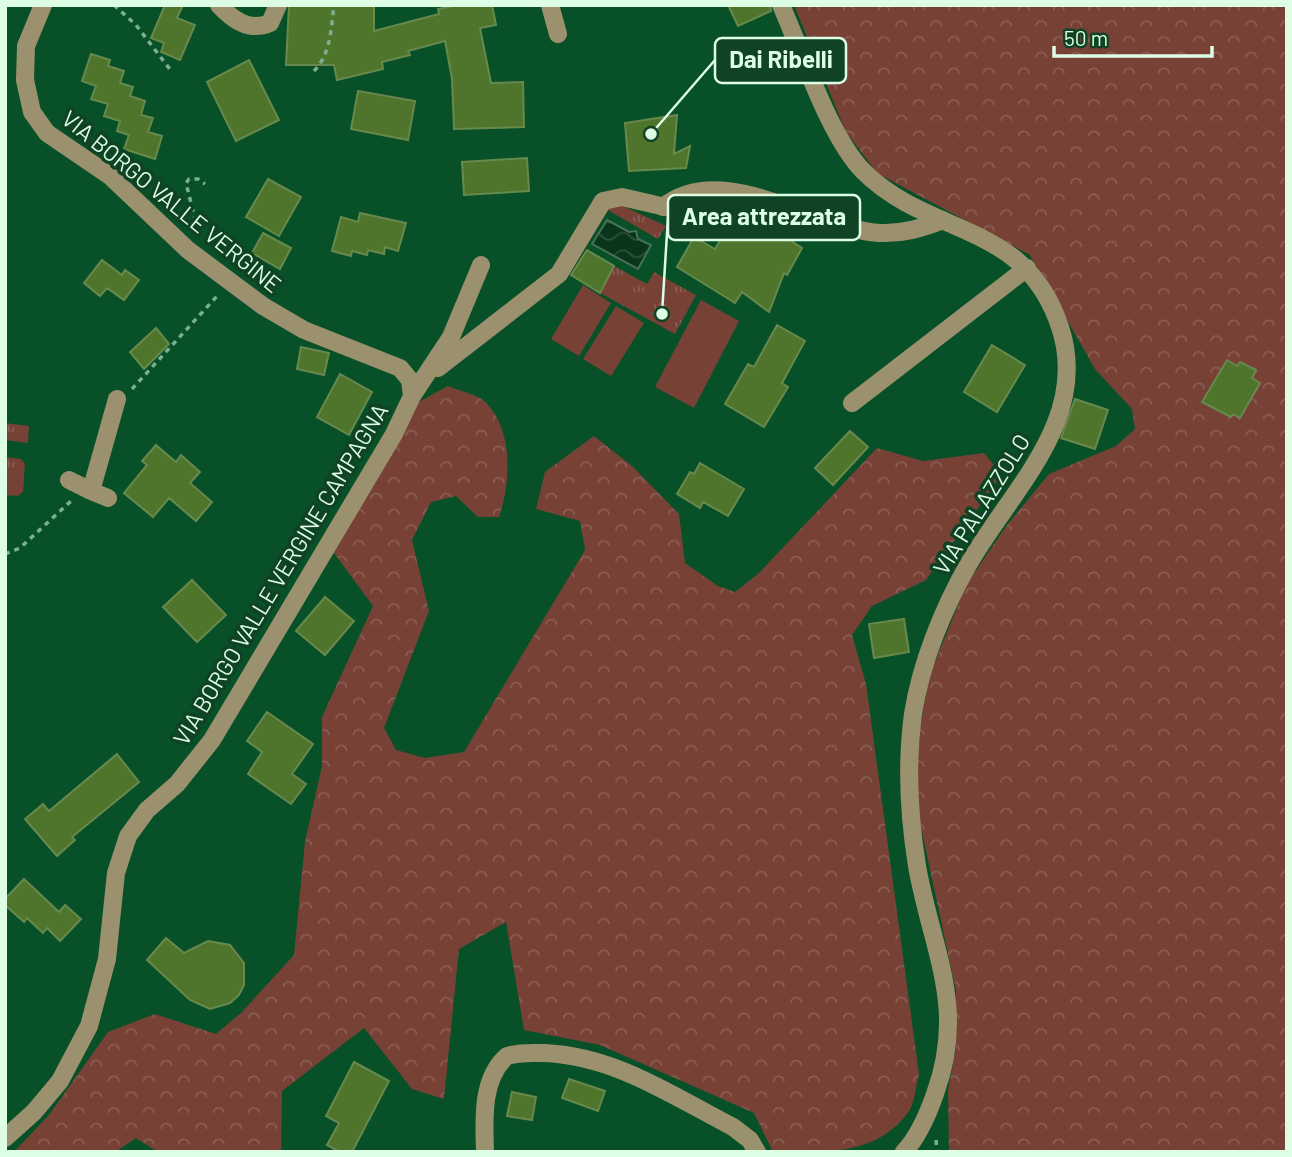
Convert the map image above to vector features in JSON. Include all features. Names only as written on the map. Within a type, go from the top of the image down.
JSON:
[{"type":"street","name":"VIA BORGO VALLE VERGINE","points":[[43,5],[32,26],[24,65],[30,104],[47,133],[110,176],[213,269],[289,323],[400,368],[410,380],[412,396]]},
{"type":"street","points":[[219,5],[235,21],[255,26],[270,23],[278,5]]},
{"type":"street","points":[[550,5],[558,34]]},
{"type":"street","name":"VIA PALAZZOLO","points":[[781,5],[830,116],[859,166],[892,195],[994,244],[1027,268],[1054,310],[1064,340],[1067,374],[1060,412],[1045,450],[987,533],[954,591],[924,672],[911,732],[909,783],[914,839],[949,1009],[946,1057],[933,1101],[913,1142],[904,1152]]},
{"type":"street","points":[[427,376],[559,274],[603,201],[622,197],[668,208],[681,194],[713,188],[863,230],[908,232],[943,220]]},
{"type":"street","points":[[427,376],[451,337],[481,265]]},
{"type":"street","points":[[852,403],[1027,268]]},
{"type":"street","name":"VIA BORGO VALLE VERGINE CAMPAGNA","points":[[5,1138],[55,1088],[72,1062],[89,1026],[102,985],[116,873],[128,836],[147,810],[177,785],[212,740],[387,445],[412,396],[427,376]]},
{"type":"street","points":[[87,489],[116,404]]},
{"type":"street","points":[[485,1152],[484,1115],[493,1075],[507,1056],[525,1052],[583,1056],[613,1065],[733,1127],[750,1140],[757,1152]]},
{"type":"path","points":[[114,5],[136,25],[173,72]]},
{"type":"path","points":[[314,71],[327,48],[334,5]]},
{"type":"path","points":[[205,184],[198,179],[189,178],[186,190],[213,269]]},
{"type":"path","points":[[116,404],[230,282]]},
{"type":"path","points":[[5,554],[28,541],[87,489]]},
{"type":"green space","points":[[794,5],[1287,5],[1287,1152],[949,1152],[948,1091],[956,1046],[956,991],[918,813],[918,741],[929,677],[966,585],[1007,525],[1049,474],[1116,446],[1135,429],[1132,409],[1095,369],[1030,255],[877,173],[846,132]],"holes":[[[1226,361],[1237,366],[1240,362],[1255,370],[1252,378],[1260,383],[1239,418],[1233,414],[1231,417],[1202,401]]]},
{"type":"green space","points":[[610,200],[666,226],[658,239],[606,209]]},
{"type":"green space","points":[[614,266],[647,284],[654,272],[696,295],[675,334],[600,293]]},
{"type":"green space","points":[[583,285],[611,303],[579,356],[551,339]]},
{"type":"green space","points":[[701,300],[739,321],[694,408],[655,387]]},
{"type":"green space","points":[[616,306],[644,323],[611,376],[583,359]]},
{"type":"green space","points":[[448,386],[481,399],[494,412],[505,441],[507,472],[499,517],[478,517],[456,496],[431,502],[412,540],[429,611],[384,728],[396,750],[425,758],[464,752],[585,550],[580,521],[536,509],[545,472],[594,436],[632,466],[679,514],[685,563],[718,586],[735,592],[759,573],[877,448],[923,461],[984,453],[1002,475],[926,580],[872,606],[852,635],[866,684],[919,1074],[909,1111],[896,1126],[865,1144],[830,1151],[773,1152],[754,1113],[600,1045],[524,1030],[506,922],[459,949],[444,1099],[412,1089],[364,1028],[282,1091],[281,1152],[158,1152],[136,1138],[115,1152],[14,1152],[49,1115],[108,1032],[155,1014],[216,1034],[242,1012],[294,955],[305,842],[322,766],[322,717],[373,606],[334,553],[415,404]]},
{"type":"green space","points":[[5,423],[29,426],[28,443],[5,440]]},
{"type":"green space","points":[[5,457],[21,459],[25,464],[23,492],[17,496],[5,495]]},
{"type":"water","points":[[607,220],[629,232],[636,231],[638,239],[651,245],[638,269],[592,244]]},
{"type":"building","points":[[165,5],[183,5],[177,18],[195,25],[180,60],[161,52],[164,43],[151,38]]},
{"type":"building","points":[[289,5],[374,5],[374,31],[439,14],[438,9],[458,5],[492,5],[496,25],[480,28],[491,83],[523,82],[524,127],[454,129],[452,79],[445,41],[408,51],[410,55],[382,62],[383,69],[337,80],[334,65],[286,65]]},
{"type":"building","points":[[728,5],[770,5],[771,11],[738,26]]},
{"type":"building","points":[[91,54],[110,60],[108,66],[124,71],[120,83],[133,87],[130,96],[145,101],[141,115],[153,118],[148,132],[162,136],[155,159],[124,149],[129,135],[117,131],[120,121],[104,116],[108,104],[91,99],[96,86],[82,81]]},
{"type":"building","points":[[249,60],[279,120],[236,141],[207,82]]},
{"type":"building","points":[[358,91],[415,101],[408,140],[351,129]]},
{"type":"building","points":[[677,115],[674,154],[690,146],[686,168],[629,171],[625,123]]},
{"type":"building","points":[[527,158],[529,191],[464,195],[462,162]]},
{"type":"building","points":[[268,179],[301,197],[279,236],[246,217]]},
{"type":"building","points":[[741,207],[802,248],[787,275],[784,273],[769,312],[742,292],[735,303],[677,267],[694,237],[715,249]]},
{"type":"building","points":[[360,213],[406,223],[398,251],[385,247],[384,254],[368,250],[367,255],[352,251],[351,256],[332,251],[341,217],[358,222]]},
{"type":"building","points":[[263,233],[291,248],[280,269],[252,253]]},
{"type":"building","points":[[587,250],[614,266],[600,293],[571,275]]},
{"type":"building","points":[[102,260],[122,275],[125,270],[139,280],[124,300],[107,288],[100,296],[84,283]]},
{"type":"building","points":[[777,325],[805,341],[782,383],[788,387],[764,427],[725,404],[748,364],[754,367]]},
{"type":"building","points":[[156,328],[169,344],[144,369],[130,352]]},
{"type":"building","points":[[992,345],[1025,365],[997,412],[964,392]]},
{"type":"building","points":[[301,347],[329,353],[324,375],[297,369]]},
{"type":"building","points":[[1227,360],[1237,366],[1240,362],[1256,370],[1252,378],[1260,383],[1240,418],[1233,414],[1231,417],[1202,402]]},
{"type":"building","points":[[340,374],[372,392],[349,435],[317,417]]},
{"type":"building","points":[[1075,399],[1108,410],[1095,449],[1061,438]]},
{"type":"building","points":[[850,431],[868,447],[833,485],[815,468]]},
{"type":"building","points":[[156,445],[176,462],[181,455],[200,472],[190,483],[212,502],[196,521],[169,498],[153,517],[124,493],[147,465],[142,461]]},
{"type":"building","points":[[700,463],[744,489],[728,516],[703,502],[700,508],[677,494],[690,472],[694,474]]},
{"type":"building","points":[[192,580],[226,615],[197,642],[163,607]]},
{"type":"building","points":[[325,597],[354,621],[325,655],[296,631]]},
{"type":"building","points":[[904,619],[909,652],[874,658],[869,624]]},
{"type":"building","points":[[267,712],[313,744],[292,774],[306,784],[291,804],[248,774],[262,752],[247,741]]},
{"type":"building","points":[[117,754],[139,782],[72,837],[75,840],[57,856],[25,819],[43,804],[49,811]]},
{"type":"building","points":[[24,879],[59,912],[65,905],[81,919],[60,941],[47,928],[43,933],[27,918],[24,922],[5,905],[5,899]]},
{"type":"building","points":[[166,938],[184,953],[208,941],[230,945],[244,963],[244,985],[239,995],[230,1003],[210,1009],[190,1000],[147,960]]},
{"type":"building","points":[[354,1062],[389,1081],[352,1152],[340,1152],[327,1145],[339,1123],[326,1116]]},
{"type":"building","points":[[569,1079],[605,1091],[598,1111],[562,1098]]},
{"type":"building","points":[[512,1092],[536,1097],[532,1120],[507,1116]]},
{"type":"place","name":"Dai Ribelli","points":[[651,134]]},
{"type":"place","name":"Area attrezzata","points":[[662,314]]}]
